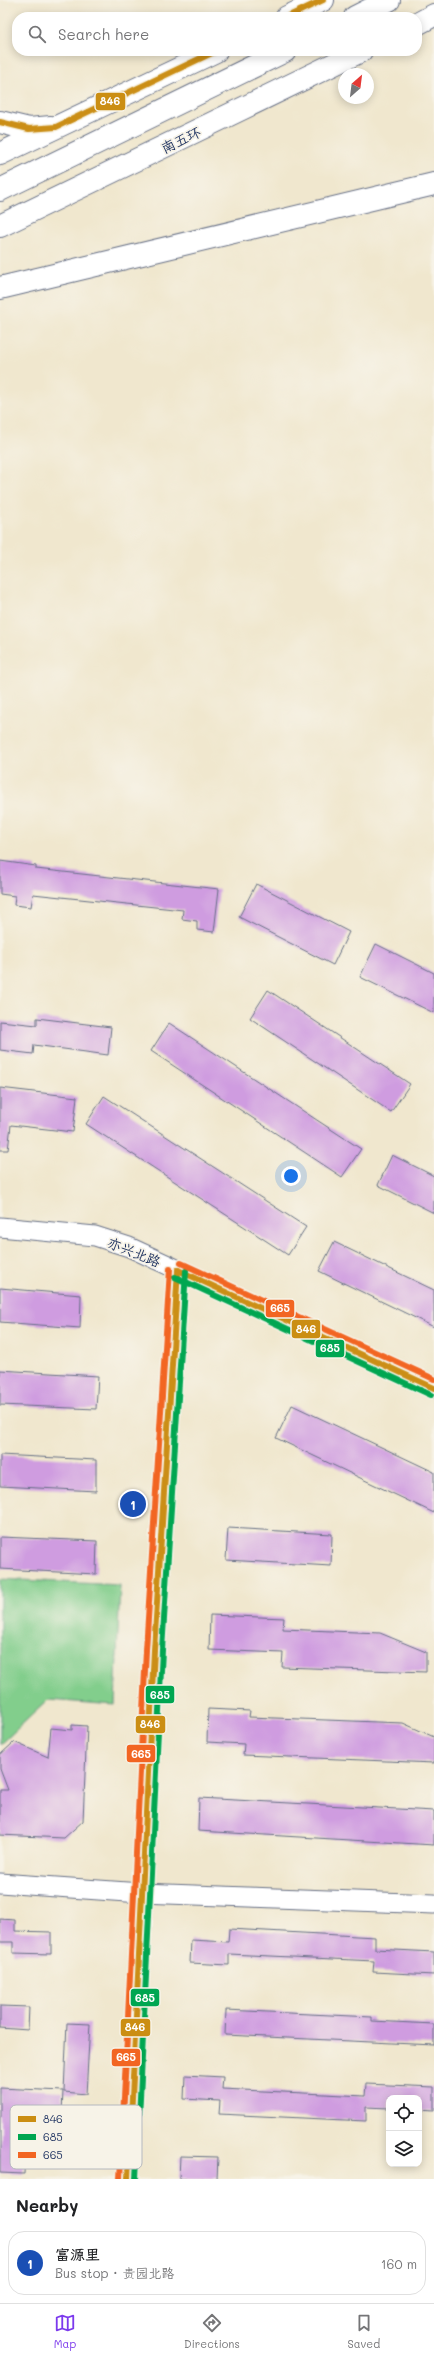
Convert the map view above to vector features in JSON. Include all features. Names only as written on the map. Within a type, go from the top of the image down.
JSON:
[{"type":"highway","points":[[298,12],[323,0]]},
{"type":"highway","points":[[364,12],[389,0]]},
{"type":"highway","points":[[422,21],[434,15]]},
{"type":"highway","points":[[0,154],[205,56]]},
{"type":"highway","points":[[0,190],[275,56]]},
{"type":"highway","name":"南五环","points":[[0,226],[86,186],[351,56]]},
{"type":"highway","points":[[0,122],[29,128],[56,127]]},
{"type":"highway","points":[[0,288],[434,184]]},
{"type":"street","name":"亦兴北路","points":[[0,1227],[95,1236],[129,1248],[434,1388]]},
{"type":"street","points":[[131,2105],[141,1894],[178,1270]]},
{"type":"street","points":[[0,1883],[141,1894],[434,1904]]},
{"type":"street","points":[[128,2169],[128,2179]]},
{"type":"green space","points":[[0,1579],[120,1585],[115,1705],[48,1700],[0,1745]]},
{"type":"building","points":[[0,861],[36,866],[36,869],[219,889],[214,932],[197,930],[197,921],[182,919],[183,910],[33,894],[31,907],[14,905],[15,896],[0,894]]},
{"type":"building","points":[[256,884],[349,932],[333,965],[239,917]]},
{"type":"building","points":[[376,944],[434,973],[434,1013],[360,977]]},
{"type":"building","points":[[268,990],[410,1084],[391,1112],[250,1018]]},
{"type":"building","points":[[37,1018],[111,1027],[108,1055],[34,1045],[33,1054],[0,1050],[0,1021],[37,1025]]},
{"type":"building","points":[[169,1023],[361,1149],[342,1177],[151,1051]]},
{"type":"building","points":[[0,1088],[77,1097],[73,1132],[11,1125],[8,1150],[0,1150]]},
{"type":"building","points":[[104,1096],[306,1227],[288,1255],[86,1124]]},
{"type":"building","points":[[392,1155],[434,1176],[434,1213],[378,1185]]},
{"type":"building","points":[[334,1242],[434,1290],[434,1327],[319,1271]]},
{"type":"building","points":[[0,1288],[81,1295],[80,1328],[0,1322]]},
{"type":"building","points":[[0,1370],[98,1376],[96,1409],[0,1405]]},
{"type":"building","points":[[292,1405],[434,1472],[434,1513],[276,1438]]},
{"type":"building","points":[[0,1455],[96,1460],[96,1491],[0,1486]]},
{"type":"building","points":[[228,1528],[332,1534],[331,1566],[226,1560]]},
{"type":"building","points":[[0,1537],[97,1541],[96,1574],[0,1569]]},
{"type":"building","points":[[210,1615],[284,1618],[283,1629],[380,1633],[426,1652],[426,1672],[282,1667],[283,1653],[209,1650]]},
{"type":"building","points":[[208,1709],[250,1711],[249,1717],[403,1723],[434,1737],[434,1763],[243,1755],[244,1744],[207,1742]]},
{"type":"building","points":[[72,1725],[87,1726],[83,1821],[64,1838],[0,1835],[0,1790],[8,1790],[0,1769],[0,1755],[14,1742],[48,1757],[51,1728],[72,1730]]},
{"type":"building","points":[[199,1798],[434,1811],[434,1845],[198,1831]]},
{"type":"building","points":[[0,1919],[15,1920],[15,1931],[51,1932],[51,1954],[13,1953],[13,1942],[0,1942]]},
{"type":"building","points":[[229,1929],[375,1937],[375,1949],[434,1952],[434,1975],[373,1972],[374,1961],[229,1954],[229,1965],[190,1963],[191,1940],[228,1942]]},
{"type":"building","points":[[0,2006],[29,2007],[28,2030],[0,2028]]},
{"type":"building","points":[[226,2010],[372,2017],[372,2021],[434,2024],[434,2045],[225,2035]]},
{"type":"building","points":[[67,2023],[90,2024],[86,2094],[64,2092]]},
{"type":"building","points":[[185,2075],[223,2077],[222,2089],[365,2096],[366,2084],[434,2087],[434,2111],[422,2110],[422,2095],[386,2095],[386,2108],[366,2107],[366,2121],[219,2114],[220,2101],[184,2099]]},
{"type":"building","points":[[0,2088],[63,2091],[62,2105],[10,2105],[10,2169],[24,2169],[24,2174],[0,2173]]},
{"type":"building","points":[[180,2156],[218,2157],[217,2179],[179,2179]]},
{"type":"transit line","name":"846","points":[[298,12],[323,0]]},
{"type":"transit line","name":"846","points":[[0,122],[29,129],[56,127],[205,56]]},
{"type":"transit line","name":"665","points":[[181,1263],[434,1379]]},
{"type":"transit line","name":"665","points":[[124,2105],[146,1650],[170,1269]]},
{"type":"transit line","name":"846","points":[[178,1270],[434,1388]]},
{"type":"transit line","name":"846","points":[[132,2105],[154,1650],[178,1270]]},
{"type":"transit line","name":"685","points":[[140,2105],[162,1650],[186,1271]]},
{"type":"transit line","name":"685","points":[[175,1277],[431,1395]]},
{"type":"transit line","name":"665","points":[[120,2169],[120,2179]]},
{"type":"transit line","name":"846","points":[[128,2169],[128,2179]]},
{"type":"transit line","name":"685","points":[[136,2169],[136,2179]]},
{"type":"place","name":"富源里","points":[[133,1504]]}]
